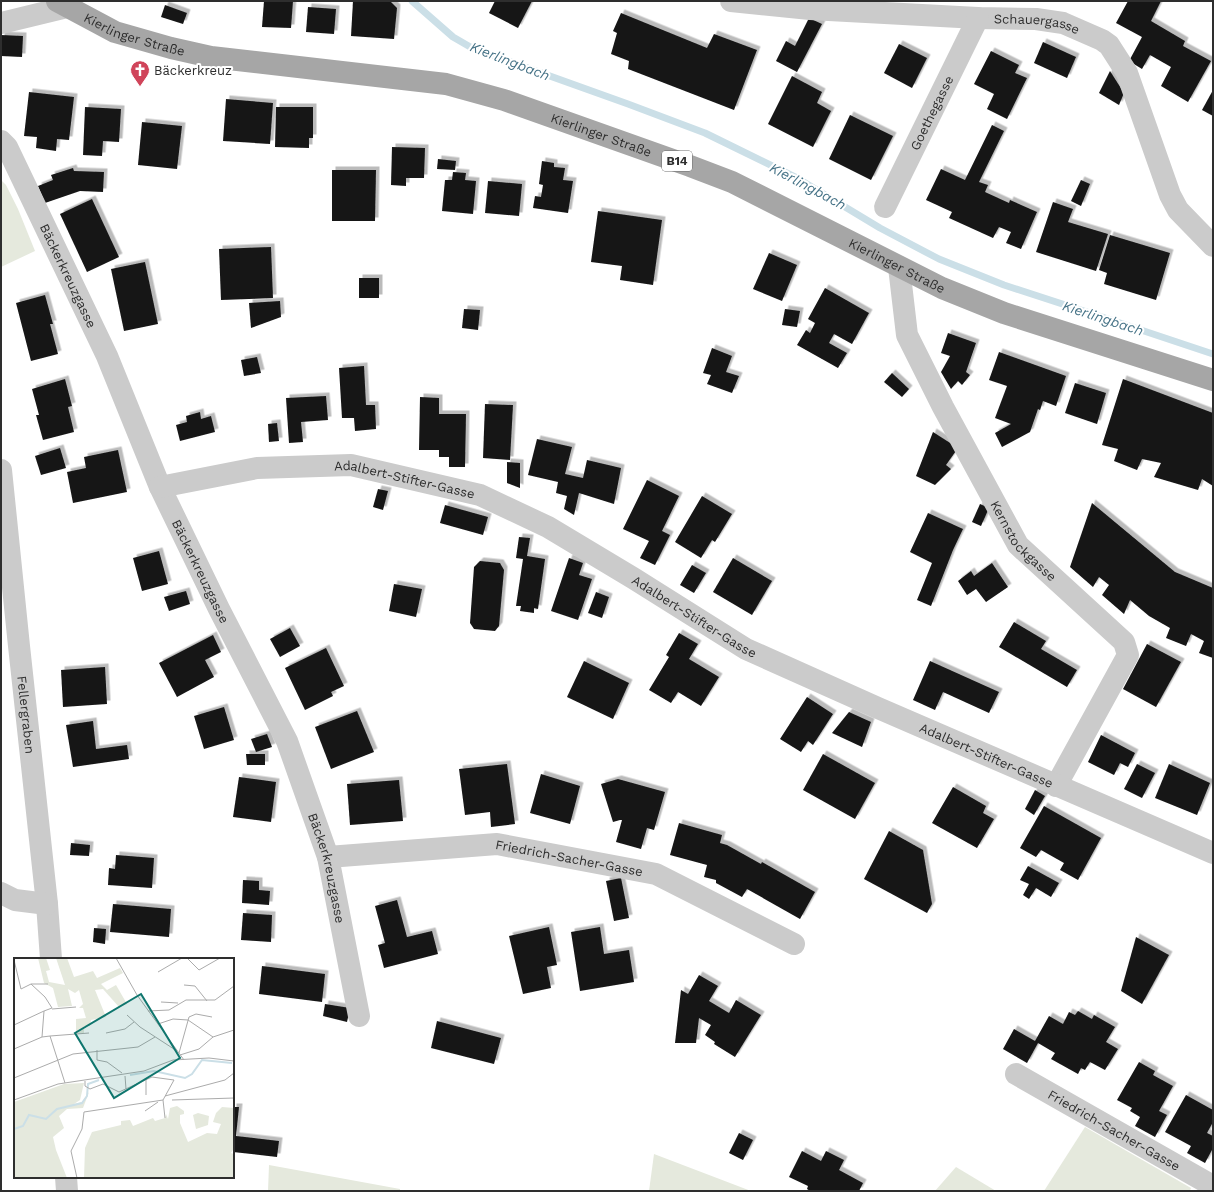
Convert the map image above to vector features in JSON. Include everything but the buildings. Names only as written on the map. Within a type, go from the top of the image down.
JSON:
[{"type":"main road","name":"Kierlinger Straße","points":[[62,4],[115,32],[171,48],[211,57],[446,84],[504,100],[662,155],[732,182],[942,288],[1004,313],[1213,380]]},
{"type":"street","name":"Schauergasse","points":[[731,1],[810,9],[978,18],[1036,19],[1063,23],[1102,40],[1109,45],[1127,73],[1170,194],[1178,210],[1213,246]]},
{"type":"street","points":[[1,23],[62,4]]},
{"type":"street","name":"Goethegasse","points":[[885,207],[978,18]]},
{"type":"street","name":"Bäckerkreuzgasse","points":[[1,141],[7,147],[107,356],[160,486],[219,609],[287,741],[328,857],[359,1016]]},
{"type":"street","name":"Kernstockgasse","points":[[899,267],[907,335],[943,407],[1018,545],[1124,642],[1128,655],[1056,786]]},
{"type":"street","name":"Adalbert-Stifter-Gasse","points":[[160,486],[257,468],[351,465],[480,495],[548,527],[634,578],[746,649],[1031,773],[1056,786],[1213,853]]},
{"type":"street","name":"Fellergraben","points":[[1,470],[10,646],[47,904],[51,958]]},
{"type":"street","name":"Friedrich-Sacher-Gasse","points":[[328,857],[497,844],[656,874],[794,944]]},
{"type":"street","points":[[1,893],[15,900],[47,904]]},
{"type":"street","name":"Friedrich-Sacher-Gasse","points":[[1016,1074],[1213,1186]]},
{"type":"street","points":[[66,1178],[67,1191]]},
{"type":"shaded area","points":[[1,180],[6,185],[18,209],[35,251],[1,267]]},
{"type":"shaded area","points":[[1085,1127],[1191,1188],[1190,1191],[1044,1191]]},
{"type":"shaded area","points":[[654,1154],[751,1191],[649,1191]]},
{"type":"shaded area","points":[[269,1165],[400,1189],[400,1191],[268,1191]]},
{"type":"shaded area","points":[[956,1167],[996,1191],[935,1191]]},
{"type":"waterway","name":"Kierlingbach","points":[[412,1],[453,37],[472,48],[705,133],[797,178],[880,228],[939,259],[1004,285],[1213,354]]},
{"type":"place","name":"Bäckerkreuz","points":[[140,87]]}]
